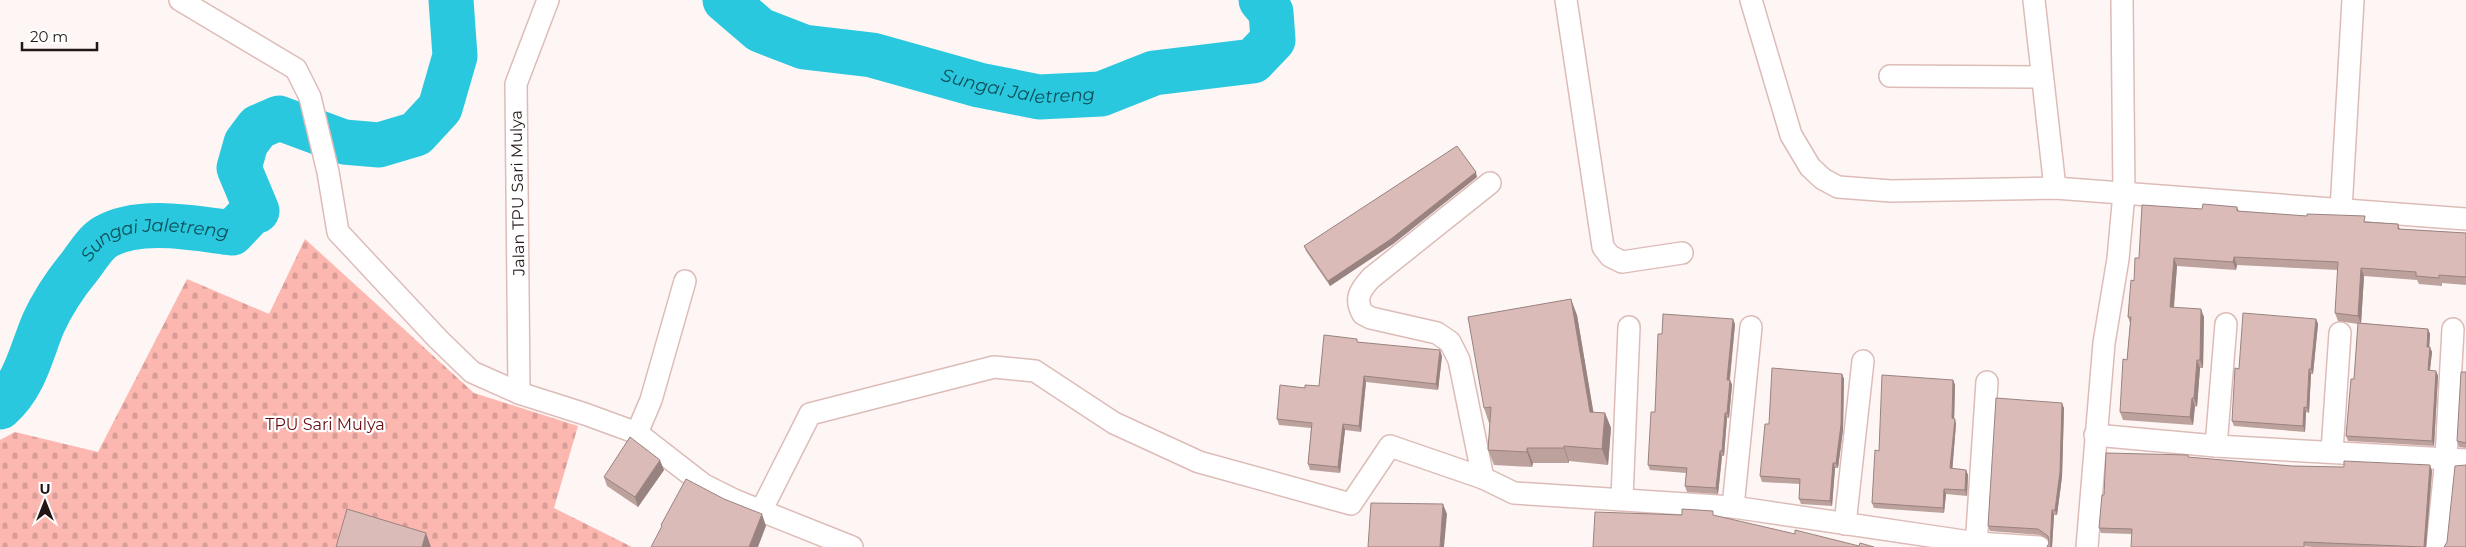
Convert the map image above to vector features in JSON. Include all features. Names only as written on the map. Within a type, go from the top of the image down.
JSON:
[{"type":"street","points":[[180,0],[296,69],[310,97],[328,172],[338,232],[438,339],[472,372],[520,393],[637,433],[704,485],[761,511],[852,547]]},
{"type":"street","name":"Jalan TPU Sari Mulya","points":[[520,393],[516,84],[548,0]]},
{"type":"street","points":[[1566,0],[1603,247],[1610,256],[1622,262],[1682,253]]},
{"type":"street","points":[[1751,0],[1791,135],[1810,167],[1838,187],[1891,191],[2055,188],[2466,219]]},
{"type":"street","points":[[2034,0],[2041,77],[2055,188]]},
{"type":"street","points":[[2087,547],[2104,343],[2118,259],[2124,192],[2122,0]]},
{"type":"street","points":[[2341,210],[2353,0]]},
{"type":"street","points":[[1890,76],[2041,77]]},
{"type":"street","points":[[1483,478],[1459,360],[1450,342],[1431,330],[1371,318],[1362,314],[1358,301],[1361,289],[1371,278],[1490,184]]},
{"type":"street","points":[[637,433],[652,400],[685,281]]},
{"type":"street","points":[[2216,446],[2226,324]]},
{"type":"street","points":[[1733,507],[1751,326]]},
{"type":"street","points":[[1622,498],[1628,327]]},
{"type":"street","points":[[2437,547],[2456,459],[2453,329]]},
{"type":"street","points":[[2332,452],[2340,333]]},
{"type":"street","points":[[1845,524],[1863,361]]},
{"type":"street","points":[[761,511],[810,414],[994,367],[1035,372],[1114,423],[1199,462],[1351,504],[1390,446],[1483,478],[1514,493],[1622,498],[1733,507],[1976,545],[2039,547]]},
{"type":"street","points":[[1976,545],[1987,382]]},
{"type":"street","points":[[2096,434],[2216,446],[2456,459]]},
{"type":"green space","name":"TPU Sari Mulya","points":[[305,239],[474,393],[578,426],[554,508],[632,547],[0,547],[0,440],[15,432],[98,452],[187,279],[269,314]]},
{"type":"building","points":[[1457,146],[1476,172],[1391,239],[1328,281],[1304,246]]},
{"type":"building","points":[[2203,204],[2237,207],[2237,211],[2307,216],[2307,214],[2365,216],[2364,222],[2398,224],[2398,229],[2466,233],[2466,277],[2439,275],[2439,278],[2416,276],[2416,272],[2361,268],[2358,316],[2335,313],[2338,262],[2234,257],[2233,262],[2174,258],[2170,307],[2201,309],[2200,360],[2197,360],[2194,398],[2192,398],[2190,417],[2120,412],[2123,359],[2127,360],[2131,317],[2128,317],[2131,280],[2134,281],[2135,258],[2139,258],[2142,205],[2202,209]]},
{"type":"building","points":[[1571,299],[1590,412],[1605,413],[1602,449],[1564,446],[1564,448],[1527,448],[1527,452],[1488,450],[1491,407],[1484,408],[1468,317]]},
{"type":"building","points":[[2243,313],[2316,319],[2311,369],[2309,369],[2307,408],[2304,407],[2303,426],[2232,421],[2235,368],[2239,369]]},
{"type":"building","points":[[1663,314],[1733,319],[1727,380],[1730,380],[1727,413],[1725,413],[1722,451],[1720,451],[1716,488],[1685,486],[1687,468],[1648,465],[1651,412],[1655,412],[1658,334],[1662,334]]},
{"type":"building","points":[[2358,323],[2428,329],[2427,347],[2430,347],[2428,370],[2436,371],[2432,441],[2346,436],[2351,379],[2354,379]]},
{"type":"building","points":[[1324,335],[1357,339],[1357,342],[1440,350],[1436,384],[1364,376],[1359,426],[1343,424],[1338,467],[1308,464],[1312,423],[1277,419],[1280,385],[1305,388],[1305,385],[1319,386]]},
{"type":"building","points":[[1772,368],[1842,374],[1841,425],[1836,463],[1833,463],[1830,501],[1799,499],[1800,479],[1760,476],[1765,424],[1769,424]]},
{"type":"building","points":[[2461,372],[2466,372],[2466,443],[2457,441]]},
{"type":"building","points":[[1882,375],[1953,380],[1952,418],[1955,419],[1950,468],[1966,470],[1965,490],[1944,489],[1943,508],[1872,503],[1875,450],[1879,451]]},
{"type":"building","points":[[1996,398],[2062,403],[2060,472],[2055,510],[2052,510],[2050,547],[2047,547],[2049,543],[2048,536],[2038,529],[1988,526]]},
{"type":"building","points":[[630,437],[660,460],[635,497],[604,477]]},
{"type":"building","points":[[2106,453],[2188,455],[2188,457],[2292,466],[2344,467],[2344,461],[2430,465],[2424,547],[2304,542],[2304,547],[2131,547],[2132,529],[2099,528],[2102,495],[2104,495]]},
{"type":"building","points":[[2466,465],[2466,547],[2444,547],[2447,542],[2455,466]]},
{"type":"building","points":[[686,479],[724,499],[762,514],[749,547],[651,547]]},
{"type":"building","points":[[1371,503],[1443,504],[1440,547],[1368,547]]},
{"type":"building","points":[[347,509],[426,533],[422,547],[336,547]]},
{"type":"building","points":[[1682,509],[1713,511],[1713,515],[1795,534],[1795,530],[1859,546],[1860,543],[1874,547],[1593,547],[1595,512],[1682,515]]},
{"type":"waterway","name":"Sungai Jaletreng","points":[[0,407],[16,389],[31,357],[43,324],[55,301],[91,250],[101,240],[119,231],[134,227],[150,226],[184,227],[232,233],[251,213],[257,211],[239,168],[246,143],[258,127],[279,118],[344,142],[379,145],[416,134],[440,108],[455,56],[451,0]]},
{"type":"waterway","name":"Sungai Jaletreng","points":[[725,0],[760,30],[804,47],[872,55],[979,85],[1039,97],[1101,94],[1154,73],[1253,61],[1273,40],[1271,12],[1261,0]]}]
